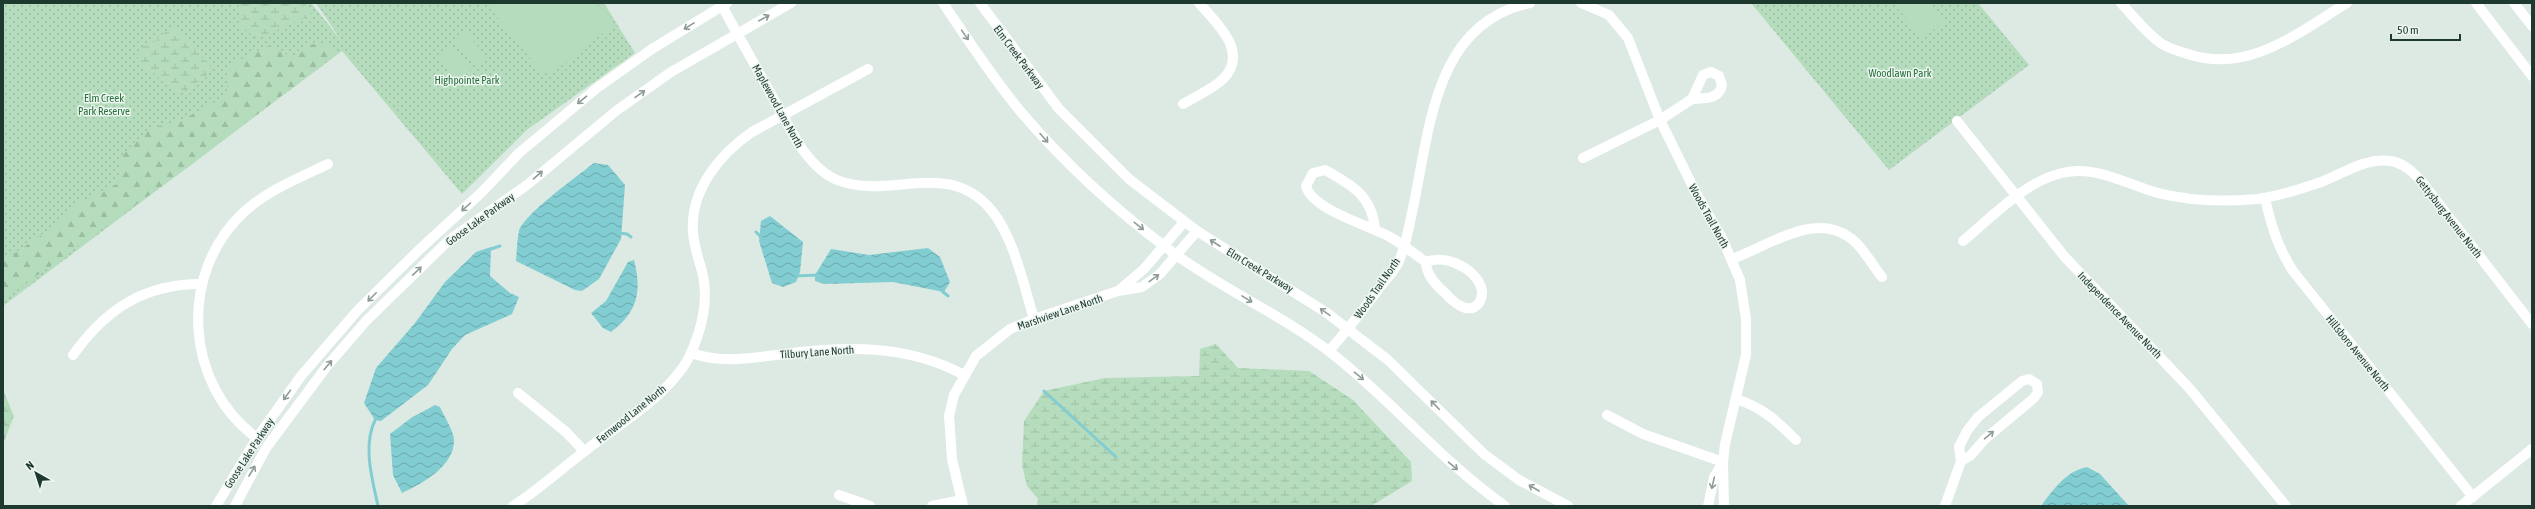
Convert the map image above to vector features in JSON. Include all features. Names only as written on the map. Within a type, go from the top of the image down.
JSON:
[{"type":"street","name":"Goose Lake Parkway","points":[[235,506],[266,448],[327,366],[366,321],[449,240],[527,185],[616,111],[671,72],[792,3]]},
{"type":"street","points":[[943,3],[991,73],[1054,149],[1092,186],[1176,255],[1329,351],[1372,386],[1444,458],[1505,506]]},
{"type":"street","name":"Elm Creek Parkway","points":[[980,3],[1033,77],[1069,120],[1129,179],[1197,232],[1292,289],[1348,329],[1388,360],[1484,454],[1519,480],[1568,506]]},
{"type":"street","points":[[1183,104],[1222,80],[1232,59],[1231,43],[1226,34],[1199,3]]},
{"type":"street","name":"Woods Trail North","points":[[1329,351],[1348,329],[1397,264],[1404,247],[1438,94],[1445,72],[1468,37],[1485,22],[1504,11],[1530,3]]},
{"type":"street","name":"Woods Trail North","points":[[1584,3],[1609,15],[1628,38],[1660,120],[1696,193],[1732,258],[1745,300],[1746,355],[1723,462],[1724,506]]},
{"type":"street","points":[[2121,3],[2145,30],[2163,44],[2202,58],[2222,59],[2244,58],[2265,52],[2347,3]]},
{"type":"street","points":[[2476,3],[2532,76]]},
{"type":"street","points":[[2514,3],[2532,26]]},
{"type":"street","name":"Goose Lake Parkway","points":[[216,506],[258,438],[301,376],[358,310],[519,153],[597,88],[652,49],[722,4]]},
{"type":"street","name":"Maplewood Lane North","points":[[722,4],[782,116],[809,158],[821,170],[836,180],[870,188],[919,181],[936,182],[952,185],[981,200],[1001,224],[1034,319]]},
{"type":"street","name":"Fernwood Lane North","points":[[513,506],[662,392],[685,365],[701,325],[704,305],[704,286],[693,230],[700,195],[719,160],[737,143],[868,68]]},
{"type":"street","points":[[1583,158],[1660,120],[1692,99]]},
{"type":"street","name":"Independence Avenue North","points":[[1956,121],[2016,198],[2064,256],[2220,423],[2286,506]]},
{"type":"street","name":"Gettysburg Avenue North","points":[[1963,241],[2016,198],[2044,180],[2078,171],[2095,172],[2158,193],[2213,201],[2265,198],[2295,191],[2376,161],[2390,161],[2403,165],[2422,182],[2532,324]]},
{"type":"street","points":[[258,438],[243,426],[229,410],[215,389],[206,366],[199,342],[198,317],[201,284],[228,230],[244,212],[263,197],[328,164]]},
{"type":"street","points":[[1375,229],[1374,215],[1365,198],[1347,182],[1325,170],[1313,173],[1306,186],[1312,197],[1363,227],[1375,229],[1426,262]]},
{"type":"street","name":"Hillsboro Avenue North","points":[[2265,198],[2275,239],[2282,254],[2293,271],[2473,496]]},
{"type":"street","name":"Marshview Lane North","points":[[1118,292],[1165,246],[1184,222]]},
{"type":"street","points":[[1732,258],[1811,227],[1830,227],[1850,237],[1882,277]]},
{"type":"street","name":"Marshview Lane North","points":[[962,503],[952,459],[949,416],[954,395],[976,356],[991,343],[1010,330],[1034,319],[1118,292],[1142,287],[1160,274],[1197,232]]},
{"type":"street","points":[[1433,259],[1448,261],[1467,270],[1477,279],[1482,292],[1481,299],[1477,306],[1468,309],[1459,306],[1447,296],[1426,269],[1426,262],[1433,259]]},
{"type":"street","points":[[73,355],[101,320],[119,307],[159,289],[181,284],[201,284]]},
{"type":"street","name":"Tilbury Lane North","points":[[691,353],[721,361],[836,348],[869,349],[920,356],[944,364],[964,375]]},
{"type":"street","points":[[1945,506],[1961,461],[1959,447],[1966,431],[1978,417],[2022,381],[2030,379],[2037,384],[2038,392],[2034,398],[1985,439],[1970,456],[1961,461]]},
{"type":"street","points":[[518,394],[566,432],[584,451]]},
{"type":"street","points":[[1736,399],[1756,406],[1771,415],[1796,440]]},
{"type":"street","points":[[1607,415],[1643,434],[1723,462]]},
{"type":"street","points":[[2461,506],[2532,450]]},
{"type":"street","name":"Woods Trail North","points":[[1708,506],[1714,477],[1723,462]]},
{"type":"street","points":[[839,495],[870,506]]},
{"type":"street","points":[[932,506],[962,503]]},
{"type":"green space","name":"Elm Creek Park Reserve","points":[[3,3],[311,3],[341,40],[316,3],[604,3],[635,53],[528,129],[462,194],[342,51],[3,306]]},
{"type":"green space","points":[[238,3],[304,3],[311,15],[257,39],[238,24],[241,14]]},
{"type":"green space","points":[[498,3],[594,3],[604,10],[615,24],[551,74],[542,73],[490,8]]},
{"type":"green space","name":"Woodlawn Park","points":[[1751,3],[1978,3],[2029,65],[1889,170]]},
{"type":"green space","points":[[1903,3],[1931,3],[1944,22],[1922,39],[1897,7]]},
{"type":"green space","points":[[172,26],[212,68],[202,79],[182,93],[172,90],[138,60],[139,49],[154,42]]},
{"type":"green space","points":[[465,31],[486,56],[475,66],[454,41]]},
{"type":"green space","points":[[326,43],[336,54],[187,168],[3,300],[3,261],[58,224],[79,203],[117,184],[122,156],[149,129],[182,120],[226,96],[230,65],[268,46],[292,57],[306,45]]},
{"type":"green space","points":[[450,45],[471,70],[459,79],[438,55]]},
{"type":"green space","points":[[1216,344],[1238,368],[1309,371],[1353,400],[1411,462],[1412,481],[1371,506],[1037,506],[1038,499],[1027,486],[1022,465],[1024,421],[1044,391],[1105,378],[1199,376],[1200,349]]},
{"type":"green space","points":[[3,390],[14,416],[3,444]]},
{"type":"water","points":[[594,163],[608,165],[625,185],[621,239],[599,279],[582,291],[575,290],[516,261],[517,242],[519,231],[530,215]]},
{"type":"water","points":[[770,216],[803,242],[800,272],[796,282],[783,287],[772,283],[759,241],[761,221]]},
{"type":"water","points":[[491,247],[490,276],[510,293],[519,297],[512,314],[465,335],[452,349],[428,385],[381,421],[375,420],[364,403],[376,368],[415,323],[445,282],[476,252]]},
{"type":"water","points":[[928,248],[940,257],[950,282],[944,292],[893,282],[824,284],[815,281],[815,275],[831,249],[869,255]]},
{"type":"water","points":[[634,260],[638,282],[636,300],[627,317],[611,332],[603,328],[591,313],[606,301],[628,262]]},
{"type":"water","points":[[435,405],[440,407],[452,431],[454,439],[453,449],[444,465],[428,479],[402,493],[393,475],[390,434],[411,418]]},
{"type":"water","points":[[2087,467],[2100,474],[2129,506],[2041,506],[2066,477],[2079,469]]},
{"type":"waterway","points":[[756,232],[762,238]]},
{"type":"waterway","points":[[618,233],[627,234],[631,237]]},
{"type":"waterway","points":[[488,250],[500,246]]},
{"type":"waterway","points":[[796,276],[819,275]]},
{"type":"waterway","points":[[942,291],[948,296]]},
{"type":"waterway","points":[[1044,391],[1116,457]]},
{"type":"waterway","points":[[376,418],[372,428],[369,450],[371,473],[378,506]]},
{"type":"park label","name":"Highpointe Park","points":[[467,80]]}]
